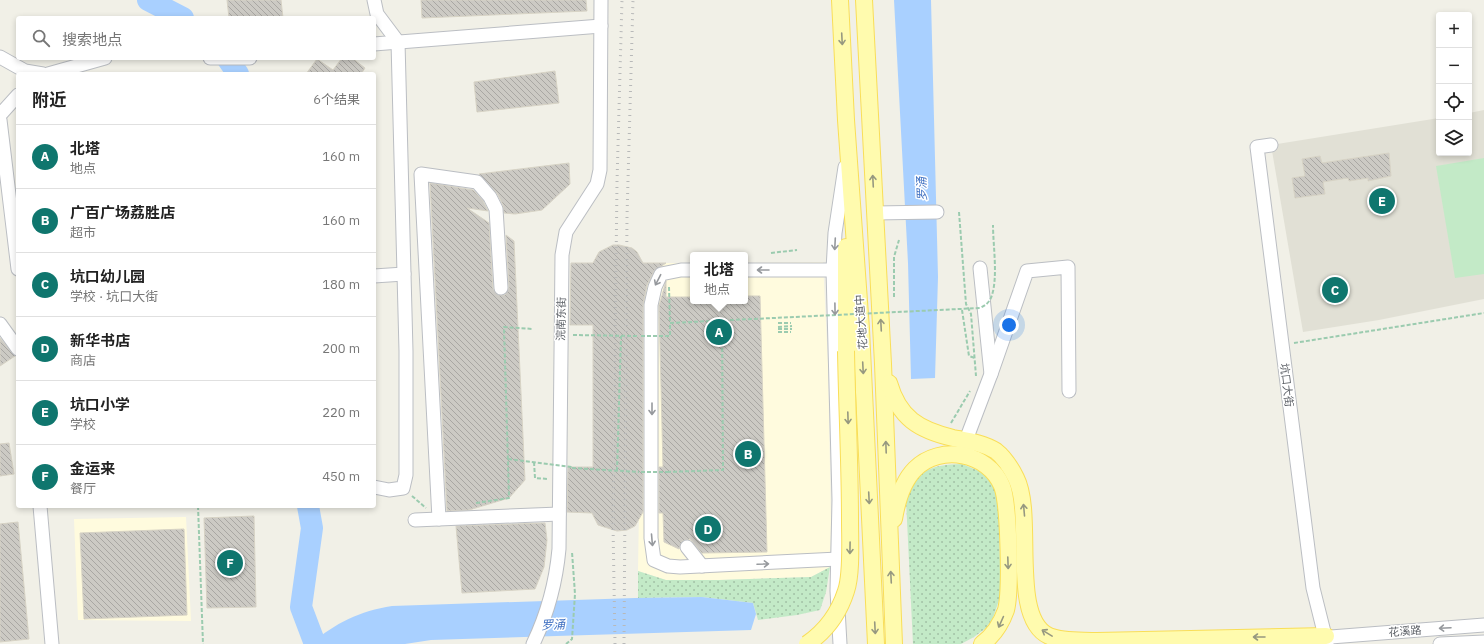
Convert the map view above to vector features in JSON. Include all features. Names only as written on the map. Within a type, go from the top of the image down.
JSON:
[{"type":"main road","name":"花地大道中","points":[[840,0],[846,120],[862,329],[876,644]]},
{"type":"main road","name":"花地大道中","points":[[864,0],[883,364],[894,644]]},
{"type":"main road","points":[[807,644],[828,625],[839,609],[847,589],[850,531],[846,351],[846,120]]},
{"type":"main road","points":[[883,364],[892,395],[898,407],[908,419],[925,429],[945,432],[996,451],[1009,465],[1017,480],[1024,511],[1027,601],[1035,622],[1048,635],[1074,640],[1097,641],[1327,640]]},
{"type":"main road","points":[[889,542],[901,490],[915,469],[925,461],[936,456],[949,454],[969,456],[987,466],[1002,485],[1006,505],[1009,594],[1006,610],[997,630],[982,644]]},
{"type":"street","points":[[374,0],[377,14],[398,42],[404,274],[406,475],[403,488],[389,490],[376,487]]},
{"type":"street","name":"浣南东街","points":[[533,644],[539,632],[558,563],[562,255],[566,232],[597,184],[600,170],[601,0]]},
{"type":"street","points":[[376,44],[601,26]]},
{"type":"street","points":[[0,57],[25,71],[31,72]]},
{"type":"street","points":[[55,72],[99,60]]},
{"type":"street","points":[[0,115],[16,97]]},
{"type":"street","points":[[0,120],[16,252]]},
{"type":"street","name":"坑口大街","points":[[1271,145],[1257,147],[1313,588],[1327,640]]},
{"type":"street","points":[[840,644],[837,591],[840,500],[833,270],[835,233],[846,164]]},
{"type":"street","points":[[439,519],[421,174],[477,182],[490,197],[496,209],[501,288]]},
{"type":"street","points":[[875,213],[937,212]]},
{"type":"street","points":[[969,456],[966,440],[1027,271],[1068,267],[1069,391]]},
{"type":"street","points":[[980,268],[990,374]]},
{"type":"street","points":[[690,270],[681,270],[661,274],[655,287],[651,305],[651,538],[654,560],[668,566],[702,566],[838,559]]},
{"type":"street","points":[[748,270],[833,270]]},
{"type":"street","points":[[376,276],[404,274]]},
{"type":"street","points":[[0,324],[16,346]]},
{"type":"street","points":[[40,508],[52,644]]},
{"type":"street","points":[[415,520],[559,514]]},
{"type":"street","points":[[687,547],[702,566]]},
{"type":"street","name":"花溪路","points":[[1274,644],[1484,626]]},
{"type":"street","points":[[1440,644],[1484,642]]},
{"type":"path","points":[[959,212],[966,304],[971,314],[976,381]]},
{"type":"path","points":[[670,324],[722,320],[980,308],[987,305],[992,296],[994,283],[993,225]]},
{"type":"path","points":[[893,312],[895,289],[894,257],[899,240]]},
{"type":"path","points":[[770,253],[797,250]]},
{"type":"path","points":[[572,335],[670,336],[669,284]]},
{"type":"path","points":[[962,310],[969,356],[975,358]]},
{"type":"path","points":[[1282,345],[1484,313]]},
{"type":"path","points":[[508,459],[617,471],[641,472],[723,470],[722,320]]},
{"type":"path","points":[[476,503],[509,498],[504,327],[533,329]]},
{"type":"path","points":[[791,327],[778,328],[791,327]]},
{"type":"path","points":[[617,471],[621,336]]},
{"type":"path","points":[[945,432],[972,387]]},
{"type":"path","points":[[534,462],[535,478],[559,480]]},
{"type":"path","points":[[403,488],[439,519]]},
{"type":"path","points":[[198,508],[203,644]]},
{"type":"path","points":[[566,644],[572,638],[575,594],[572,551]]},
{"type":"shaded area","points":[[1484,110],[1484,299],[1379,320],[1303,332],[1271,145],[1436,118],[1436,156],[1472,156],[1472,112]]},
{"type":"shaded area","points":[[823,262],[828,364],[831,520],[830,567],[811,577],[666,580],[638,571],[643,263],[690,263],[690,304],[748,304],[748,263]]},
{"type":"shaded area","points":[[186,517],[191,621],[78,620],[74,519]]},
{"type":"green space","points":[[1484,158],[1484,274],[1455,278],[1436,166]]},
{"type":"green space","points":[[962,464],[979,471],[992,481],[998,497],[1001,594],[993,618],[986,628],[974,637],[961,644],[913,644],[906,500],[915,481],[926,471],[941,466]]},
{"type":"green space","points":[[830,567],[826,592],[820,610],[797,615],[758,620],[753,603],[702,597],[638,598],[638,571],[666,580],[719,580],[811,577]]},
{"type":"water","name":"罗涌","points":[[894,0],[931,0],[938,277],[935,378],[911,379],[908,263]]},
{"type":"water","name":"罗涌","points":[[702,597],[753,603],[756,614],[751,630],[431,640],[405,644],[311,644],[329,630],[348,619],[369,611],[392,606]]},
{"type":"building","points":[[227,0],[281,0],[283,16],[229,16]]},
{"type":"building","points":[[421,0],[586,0],[587,11],[422,18]]},
{"type":"building","points":[[316,60],[333,70],[340,60],[355,60],[365,68],[362,72],[307,72]]},
{"type":"building","points":[[555,71],[559,103],[477,112],[474,82]]},
{"type":"building","points":[[1389,153],[1391,176],[1368,181],[1368,178],[1349,181],[1348,178],[1323,182],[1325,194],[1295,198],[1292,178],[1305,176],[1302,159],[1320,156],[1322,163]]},
{"type":"building","points":[[569,163],[570,184],[542,210],[515,214],[504,213],[503,205],[497,193],[479,174]]},
{"type":"building","points":[[430,183],[473,190],[483,201],[488,211],[467,208],[489,223],[493,289],[498,295],[505,295],[509,288],[506,235],[514,241],[525,480],[509,498],[469,510],[447,511]]},
{"type":"building","points":[[613,245],[632,248],[637,252],[643,263],[666,263],[654,271],[647,285],[643,305],[643,512],[635,526],[627,530],[617,531],[598,525],[592,513],[567,512],[568,467],[593,467],[593,325],[570,325],[571,263],[593,263],[599,252]]},
{"type":"building","points":[[666,281],[666,297],[690,297],[690,304],[748,304],[748,296],[760,296],[767,552],[702,553],[690,539],[682,541],[679,549],[664,542],[663,513],[659,513],[659,467],[663,467],[659,306]]},
{"type":"building","points":[[0,338],[15,356],[0,366]]},
{"type":"building","points":[[9,443],[14,474],[0,476],[0,444]]},
{"type":"building","points":[[254,516],[256,607],[207,608],[204,518]]},
{"type":"building","points":[[18,522],[29,639],[0,642],[0,524]]},
{"type":"building","points":[[545,523],[547,540],[544,567],[535,589],[462,593],[456,526]]},
{"type":"building","points":[[184,529],[187,615],[84,619],[80,533]]},
{"type":"waterway","points":[[148,0],[179,16]]},
{"type":"waterway","points":[[228,60],[237,72]]},
{"type":"waterway","points":[[308,508],[312,528],[301,607],[315,644]]},
{"type":"railway","points":[[615,644],[613,524],[617,182],[622,0]]},
{"type":"railway","points":[[624,644],[627,216],[633,0]]},
{"type":"place","name":"坑口小学","points":[[1382,201]]},
{"type":"place","name":"坑口幼儿园","points":[[1335,290]]},
{"type":"place","name":"北塔","points":[[719,332]]},
{"type":"place","name":"广百广场荔胜店","points":[[748,454]]},
{"type":"place","name":"新华书店","points":[[708,529]]},
{"type":"place","name":"金运来","points":[[230,563]]}]
